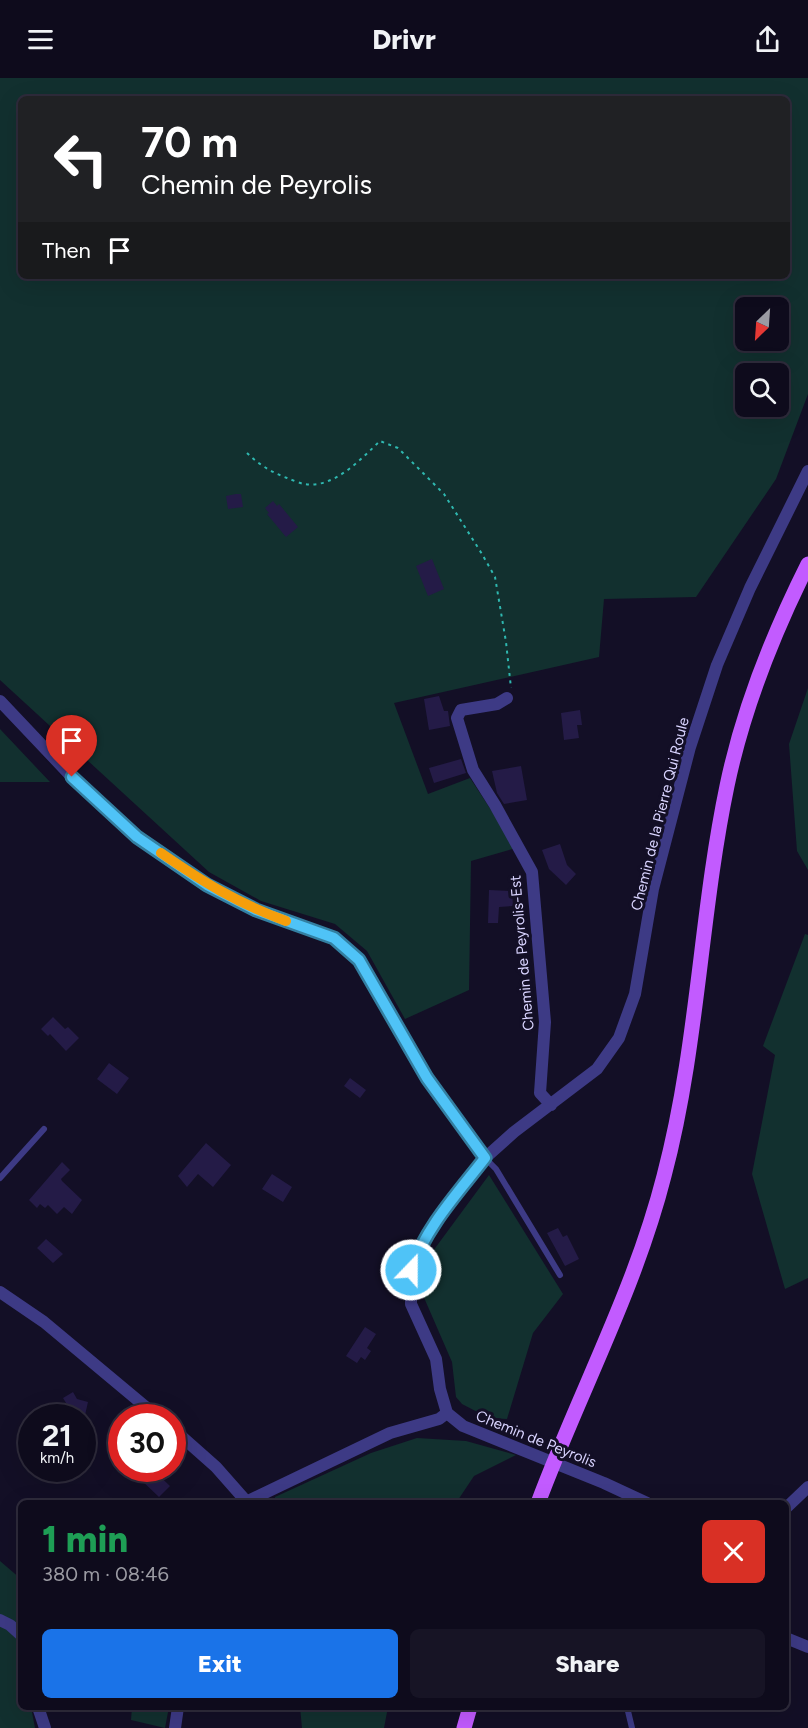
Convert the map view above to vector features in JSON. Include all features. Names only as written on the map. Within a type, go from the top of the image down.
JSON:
[{"type":"main road","points":[[539,1500],[642,1250],[664,1176],[680,1103],[693,1024],[714,858],[728,784],[747,711],[768,652],[808,564]]},
{"type":"main road","points":[[464,1728],[469,1710]]},
{"type":"street","name":"Chemin de la Pierre Qui Roule","points":[[485,1158],[514,1132],[597,1069],[619,1038],[635,994],[653,889],[690,747],[717,665],[750,588],[808,471]]},
{"type":"street","name":"Chemin de Peyrolis-Est","points":[[507,698],[497,704],[461,710],[458,718],[473,770],[532,872],[545,1022],[540,1093],[550,1105]]},
{"type":"street","points":[[0,701],[72,777],[137,837],[207,885],[256,910],[334,938],[359,960],[427,1078],[485,1158],[434,1223],[418,1249],[411,1270],[411,1304],[436,1359],[440,1389],[447,1413],[439,1419],[390,1433],[259,1499]]},
{"type":"street","points":[[0,1292],[44,1322],[142,1404]]},
{"type":"street","name":"Chemin de Peyrolis","points":[[447,1413],[463,1426],[641,1500]]},
{"type":"street","points":[[186,1441],[211,1463],[243,1500]]},
{"type":"street","points":[[789,1505],[808,1487]]},
{"type":"street","points":[[0,1620],[18,1632]]},
{"type":"street","points":[[789,1639],[808,1647]]},
{"type":"street","points":[[39,1710],[45,1728]]},
{"type":"street","points":[[176,1728],[178,1710]]},
{"type":"lane","points":[[0,1178],[44,1128]]},
{"type":"lane","points":[[485,1158],[496,1169],[560,1275]]},
{"type":"lane","points":[[628,1710],[632,1728]]},
{"type":"path","points":[[247,453],[257,463],[278,475],[305,485],[328,481],[355,465],[380,441],[398,448],[444,494],[495,577],[512,685],[507,698]]},
{"type":"green space","points":[[0,78],[808,78],[808,394],[776,479],[696,597],[604,599],[599,657],[394,703],[428,794],[470,778],[516,848],[471,861],[469,990],[405,1019],[367,951],[335,924],[261,901],[209,872],[0,680]]},
{"type":"green space","points":[[808,688],[808,870],[797,851],[789,744]]},
{"type":"green space","points":[[0,729],[50,782],[0,782]]},
{"type":"green space","points":[[805,934],[808,935],[808,1278],[785,1289],[752,1174],[775,1055],[763,1046]]},
{"type":"green space","points":[[489,1175],[563,1294],[533,1333],[507,1419],[489,1418],[462,1404],[456,1397],[452,1362],[422,1293],[433,1251]]},
{"type":"green space","points":[[417,1438],[466,1441],[516,1455],[474,1476],[458,1500],[274,1500],[275,1497],[371,1453]]},
{"type":"green space","points":[[0,1561],[18,1576],[18,1710],[32,1710],[35,1728],[0,1728]]},
{"type":"green space","points":[[132,1710],[168,1710],[165,1728],[131,1720]]},
{"type":"green space","points":[[300,1710],[387,1710],[384,1728],[302,1728]]},
{"type":"building","points":[[241,494],[243,507],[228,509],[226,496]]},
{"type":"building","points":[[273,501],[277,506],[279,504],[298,527],[286,537],[267,514],[269,513],[265,508]]},
{"type":"building","points":[[432,559],[444,589],[428,596],[416,566]]},
{"type":"building","points":[[439,696],[444,711],[448,711],[450,726],[429,730],[424,699]]},
{"type":"building","points":[[580,710],[582,725],[577,725],[579,738],[564,740],[561,713]]},
{"type":"building","points":[[461,759],[466,773],[434,783],[429,768]]},
{"type":"building","points":[[521,766],[527,800],[504,804],[497,793],[492,771]]},
{"type":"building","points":[[560,844],[567,865],[576,874],[566,885],[549,869],[542,850]]},
{"type":"building","points":[[489,890],[512,891],[513,906],[499,907],[498,923],[488,923]]},
{"type":"building","points":[[53,1017],[79,1038],[66,1051],[50,1034],[48,1036],[41,1029]]},
{"type":"building","points":[[109,1063],[129,1078],[117,1094],[97,1079]]},
{"type":"building","points":[[350,1078],[366,1090],[360,1098],[344,1086]]},
{"type":"building","points":[[206,1143],[231,1165],[213,1187],[198,1174],[187,1187],[178,1176]]},
{"type":"building","points":[[62,1162],[70,1170],[61,1179],[62,1181],[82,1200],[72,1214],[64,1207],[57,1214],[48,1205],[45,1208],[40,1204],[37,1208],[29,1200]]},
{"type":"building","points":[[272,1174],[292,1187],[283,1202],[262,1189]]},
{"type":"building","points":[[558,1228],[563,1237],[567,1235],[579,1259],[565,1266],[547,1233]]},
{"type":"building","points":[[46,1239],[63,1254],[53,1263],[37,1248]]},
{"type":"building","points":[[365,1327],[376,1334],[367,1348],[371,1351],[365,1360],[361,1357],[357,1363],[346,1356]]},
{"type":"building","points":[[73,1392],[77,1399],[88,1402],[88,1404],[67,1404],[63,1398]]},
{"type":"building","points":[[143,1482],[166,1482],[170,1486],[159,1497]]},
{"type":"slow traffic","points":[[161,853],[207,885],[256,910],[286,921]]},
{"type":"route","points":[[72,777],[137,837],[207,885],[256,910],[334,938],[359,960],[427,1078],[485,1158],[434,1223],[418,1249],[411,1270]]}]
